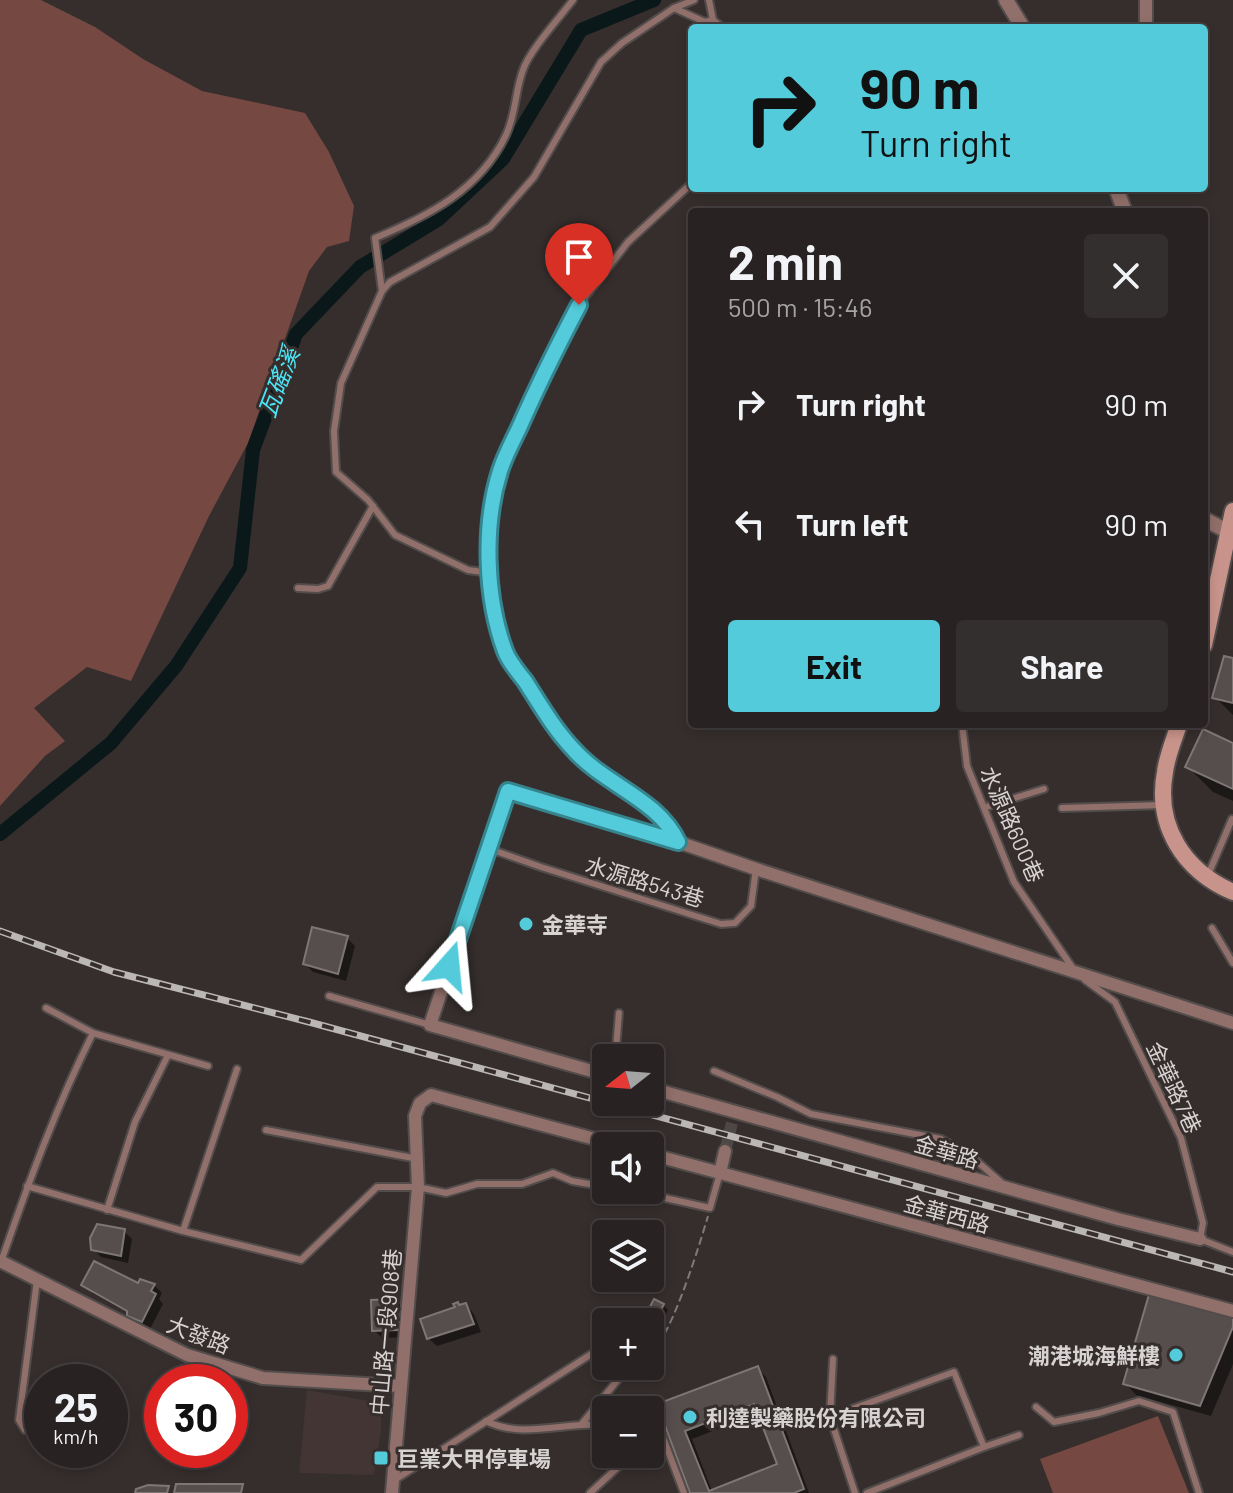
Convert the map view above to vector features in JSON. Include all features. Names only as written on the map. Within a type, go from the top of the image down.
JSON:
[{"type":"main road","points":[[1208,629],[1233,511]]},
{"type":"main road","points":[[1178,728],[1165,770],[1164,805],[1173,840],[1184,857],[1207,878],[1233,892]]},
{"type":"street","points":[[1006,0],[1021,24]]},
{"type":"street","points":[[1146,0],[1146,24]]},
{"type":"street","points":[[1208,521],[1230,532]]},
{"type":"street","points":[[1208,601],[1211,617]]},
{"type":"street","points":[[592,1071],[430,1025],[508,791],[678,842],[1233,1023]]},
{"type":"street","name":"金華路","points":[[664,1093],[734,1117],[1200,1239]]},
{"type":"street","name":"中山路一段908巷","points":[[393,1487],[418,1187],[415,1116],[420,1103],[431,1095],[592,1138]]},
{"type":"street","points":[[720,1173],[725,1151]]},
{"type":"street","name":"金華西路","points":[[664,1158],[1233,1311]]},
{"type":"street","name":"大發路","points":[[0,1262],[187,1355],[263,1378],[400,1386]]},
{"type":"lane","points":[[382,291],[375,238],[445,205],[485,169],[507,134],[517,103],[523,68],[573,0]]},
{"type":"lane","points":[[491,573],[468,570],[395,535],[373,506],[336,472],[334,431],[341,383],[382,291],[390,282],[490,227],[534,177],[601,62],[622,43],[674,8],[694,0]]},
{"type":"lane","points":[[709,0],[713,20],[718,24]]},
{"type":"lane","points":[[674,8],[705,22],[713,20]]},
{"type":"lane","points":[[678,842],[670,825],[653,809],[609,780],[578,754],[551,725],[506,655],[496,623],[488,542],[500,470],[579,305],[628,242],[688,187]]},
{"type":"lane","points":[[298,588],[328,586],[373,506]]},
{"type":"lane","name":"水源路600巷","points":[[962,728],[967,766],[1014,882],[1075,972]]},
{"type":"lane","points":[[986,807],[1044,789]]},
{"type":"lane","points":[[1062,808],[1164,805]]},
{"type":"lane","points":[[1207,878],[1232,819]]},
{"type":"lane","name":"水源路543巷","points":[[489,848],[721,924],[735,923],[751,906],[756,869]]},
{"type":"lane","points":[[1212,928],[1233,963]]},
{"type":"lane","name":"金華路7巷","points":[[1075,972],[1115,1002],[1181,1138],[1203,1223],[1200,1239]]},
{"type":"lane","points":[[329,996],[430,1025]]},
{"type":"lane","points":[[46,1008],[93,1033],[208,1066]]},
{"type":"lane","points":[[616,1044],[619,1013]]},
{"type":"lane","points":[[0,1262],[71,1077],[93,1033]]},
{"type":"lane","points":[[107,1210],[135,1122],[168,1055]]},
{"type":"lane","points":[[183,1231],[237,1069]]},
{"type":"lane","points":[[714,1071],[811,1114],[941,1139],[971,1156],[1009,1189]]},
{"type":"lane","points":[[266,1130],[418,1159]]},
{"type":"lane","points":[[27,1186],[183,1231],[301,1260],[377,1187],[418,1187],[446,1193],[477,1184],[522,1184],[553,1173],[592,1185]]},
{"type":"lane","points":[[664,1198],[710,1208],[720,1173]]},
{"type":"lane","name":"金華路","points":[[1200,1239],[1233,1252]]},
{"type":"lane","points":[[26,1364],[37,1280]]},
{"type":"lane","name":"中山路一段908巷","points":[[393,1487],[486,1421],[592,1354]]},
{"type":"lane","points":[[833,1359],[830,1417],[855,1493]]},
{"type":"lane","points":[[830,1417],[954,1372],[984,1447]]},
{"type":"lane","points":[[581,1425],[618,1380]]},
{"type":"lane","points":[[24,1381],[19,1420],[24,1428]]},
{"type":"lane","points":[[1036,1407],[1054,1422],[1139,1401],[1173,1412],[1199,1493]]},
{"type":"lane","points":[[486,1421],[507,1430],[592,1425]]},
{"type":"lane","points":[[867,1493],[1019,1435]]},
{"type":"lane","points":[[664,1440],[684,1493]]},
{"type":"lane","points":[[590,1493],[617,1468]]},
{"type":"lane","points":[[599,1485],[607,1493]]},
{"type":"path","points":[[664,1335],[687,1281],[710,1208]]},
{"type":"shaded area","points":[[0,0],[41,0],[95,27],[143,59],[202,91],[305,113],[329,152],[354,206],[349,241],[327,247],[309,271],[248,443],[209,516],[131,681],[87,667],[34,708],[65,741],[45,756],[0,806]]},
{"type":"shaded area","name":"巨業大甲停車場","points":[[307,1390],[381,1403],[381,1430],[374,1475],[299,1473]]},
{"type":"shaded area","points":[[1158,1416],[1189,1493],[1053,1493],[1040,1459]]},
{"type":"building","points":[[1224,656],[1233,658],[1233,703],[1212,698]]},
{"type":"building","points":[[1203,729],[1233,743],[1233,789],[1185,767]]},
{"type":"building","points":[[312,927],[348,936],[338,974],[303,964]]},
{"type":"building","points":[[97,1224],[125,1229],[121,1256],[91,1250],[90,1238]]},
{"type":"building","points":[[94,1261],[138,1283],[140,1279],[155,1284],[151,1291],[156,1294],[142,1322],[127,1316],[127,1311],[81,1285]]},
{"type":"building","name":"潮港城海鮮樓","points":[[1150,1291],[1233,1315],[1233,1327],[1200,1406],[1123,1384]]},
{"type":"building","points":[[397,1299],[398,1330],[372,1331],[371,1300]]},
{"type":"building","points":[[654,1299],[664,1304],[662,1308],[649,1308]]},
{"type":"building","points":[[458,1302],[459,1305],[466,1303],[474,1324],[427,1339],[420,1319],[455,1307],[453,1304]]},
{"type":"building","name":"利達製藥股份有限公司","points":[[758,1366],[804,1489],[794,1493],[690,1493],[664,1423],[664,1401]],"holes":[[[754,1404],[777,1464],[709,1491],[685,1431]]]},
{"type":"building","points":[[176,1484],[243,1484],[241,1493],[174,1493]]},
{"type":"building","points":[[148,1485],[169,1486],[167,1493],[135,1493],[136,1489]]},
{"type":"waterway","name":"瓦磘溪","points":[[0,834],[111,743],[176,666],[240,568],[253,450],[296,334],[360,267],[439,219],[503,159],[581,30],[654,0]]},
{"type":"tunnel","points":[[725,1151],[732,1123]]},
{"type":"railway","points":[[0,931],[114,972],[1233,1272]]},
{"type":"place","name":"金華寺","points":[[526,924]]},
{"type":"place","name":"潮港城海鮮樓","points":[[1176,1355]]},
{"type":"place","name":"利達製藥股份有限公司","points":[[690,1417]]},
{"type":"place","name":"巨業大甲停車場","points":[[381,1458]]},
{"type":"route","points":[[449,966],[508,791],[678,842],[670,825],[653,809],[609,780],[578,754],[551,725],[506,655],[496,623],[488,542],[500,470],[579,305]]}]
